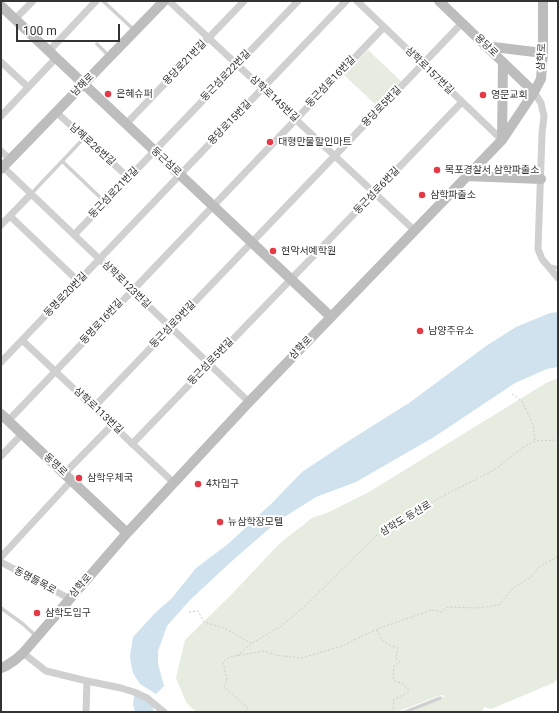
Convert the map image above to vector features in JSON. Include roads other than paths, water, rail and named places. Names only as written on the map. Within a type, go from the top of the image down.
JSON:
[{"type":"street","points":[[15,19],[33,1]]},
{"type":"street","points":[[1,116],[28,87],[96,1]]},
{"type":"street","name":"남해로","points":[[5,165],[164,1]]},
{"type":"street","name":"삼학로145번길","points":[[169,1],[414,230]]},
{"type":"street","name":"용당로21번길","points":[[126,124],[244,1]]},
{"type":"street","name":"둥근섬로22번길","points":[[154,151],[298,1]]},
{"type":"street","name":"용당로15번길","points":[[180,175],[346,1]]},
{"type":"street","name":"삼학로157번길","points":[[357,1],[502,140]]},
{"type":"street","name":"용당로","points":[[439,1],[534,92]]},
{"type":"street","name":"삼학로","points":[[1,668],[15,660],[23,653],[127,533],[174,482],[249,402],[502,140],[541,79],[543,53],[543,1]]},
{"type":"street","name":"둥근섬로","points":[[1,6],[331,318]]},
{"type":"street","name":"용당로5번길","points":[[252,243],[462,23]]},
{"type":"street","name":"둥근섬로16번길","points":[[212,206],[384,27]]},
{"type":"street","points":[[485,46],[543,53]]},
{"type":"street","points":[[502,140],[503,62]]},
{"type":"street","points":[[2,64],[28,87]]},
{"type":"street","points":[[534,92],[541,103],[544,116],[538,249],[540,256],[558,278]]},
{"type":"street","name":"둥근섬로6번길","points":[[291,280],[462,102]]},
{"type":"street","name":"남해로26번길","points":[[56,112],[129,178]]},
{"type":"street","name":"삼학로123번길","points":[[1,151],[5,165],[31,194],[249,402]]},
{"type":"street","name":"둥근섬로21번길","points":[[74,235],[154,151]]},
{"type":"street","name":"동명로20번길","points":[[1,362],[180,175]]},
{"type":"street","points":[[466,176],[541,179]]},
{"type":"street","points":[[1,225],[31,194]]},
{"type":"street","name":"동명로16번길","points":[[5,418],[55,372],[212,206]]},
{"type":"street","points":[[10,216],[78,281]]},
{"type":"street","name":"둥근섬로9번길","points":[[94,407],[252,243]]},
{"type":"street","name":"둥근섬로5번길","points":[[132,444],[291,280]]},
{"type":"street","name":"삼학로113번길","points":[[22,340],[174,482]]},
{"type":"street","name":"동명로","points":[[5,418],[127,533]]},
{"type":"street","points":[[1,557],[112,425]]},
{"type":"street","points":[[1,456],[22,434]]},
{"type":"street","name":"동명들목로","points":[[1,562],[70,599]]},
{"type":"street","points":[[23,653],[46,671],[134,692],[147,698],[164,712]]},
{"type":"street","points":[[86,712],[87,681]]},
{"type":"lane","points":[[103,1],[131,27]]},
{"type":"lane","points":[[97,44],[111,57]]},
{"type":"lane","points":[[31,194],[84,138]]},
{"type":"lane","points":[[62,161],[106,202]]},
{"type":"lane","points":[[547,265],[558,268]]},
{"type":"lane","points":[[1,608],[23,624],[37,637]]},
{"type":"lane","points":[[405,712],[440,698]]},
{"type":"water","points":[[558,312],[558,367],[547,369],[515,383],[434,437],[356,482],[316,497],[278,521],[190,600],[167,626],[158,651],[158,664],[164,686],[156,694],[140,684],[133,673],[131,664],[130,656],[133,637],[155,613],[172,598],[196,568],[228,544],[272,503],[302,472],[409,403],[486,346],[516,327],[550,313]]},
{"type":"water","points":[[134,696],[144,698],[152,705],[154,712],[135,712],[133,705]]},
{"type":"place","name":"은혜슈퍼","points":[[108,94]]},
{"type":"place","name":"영문교회","points":[[483,95]]},
{"type":"place","name":"대형만물할인마트","points":[[270,142]]},
{"type":"place","name":"목포경찰서 삼학파출소","points":[[437,170]]},
{"type":"place","name":"삼학파출소","points":[[422,195]]},
{"type":"place","name":"현악서예학원","points":[[273,251]]},
{"type":"place","name":"남양주유소","points":[[420,331]]},
{"type":"place","name":"삼학우체국","points":[[79,478]]},
{"type":"place","name":"4차입구","points":[[198,484]]},
{"type":"place","name":"뉴삼학장모텔","points":[[220,522]]},
{"type":"place","name":"삼학도입구","points":[[37,613]]}]
